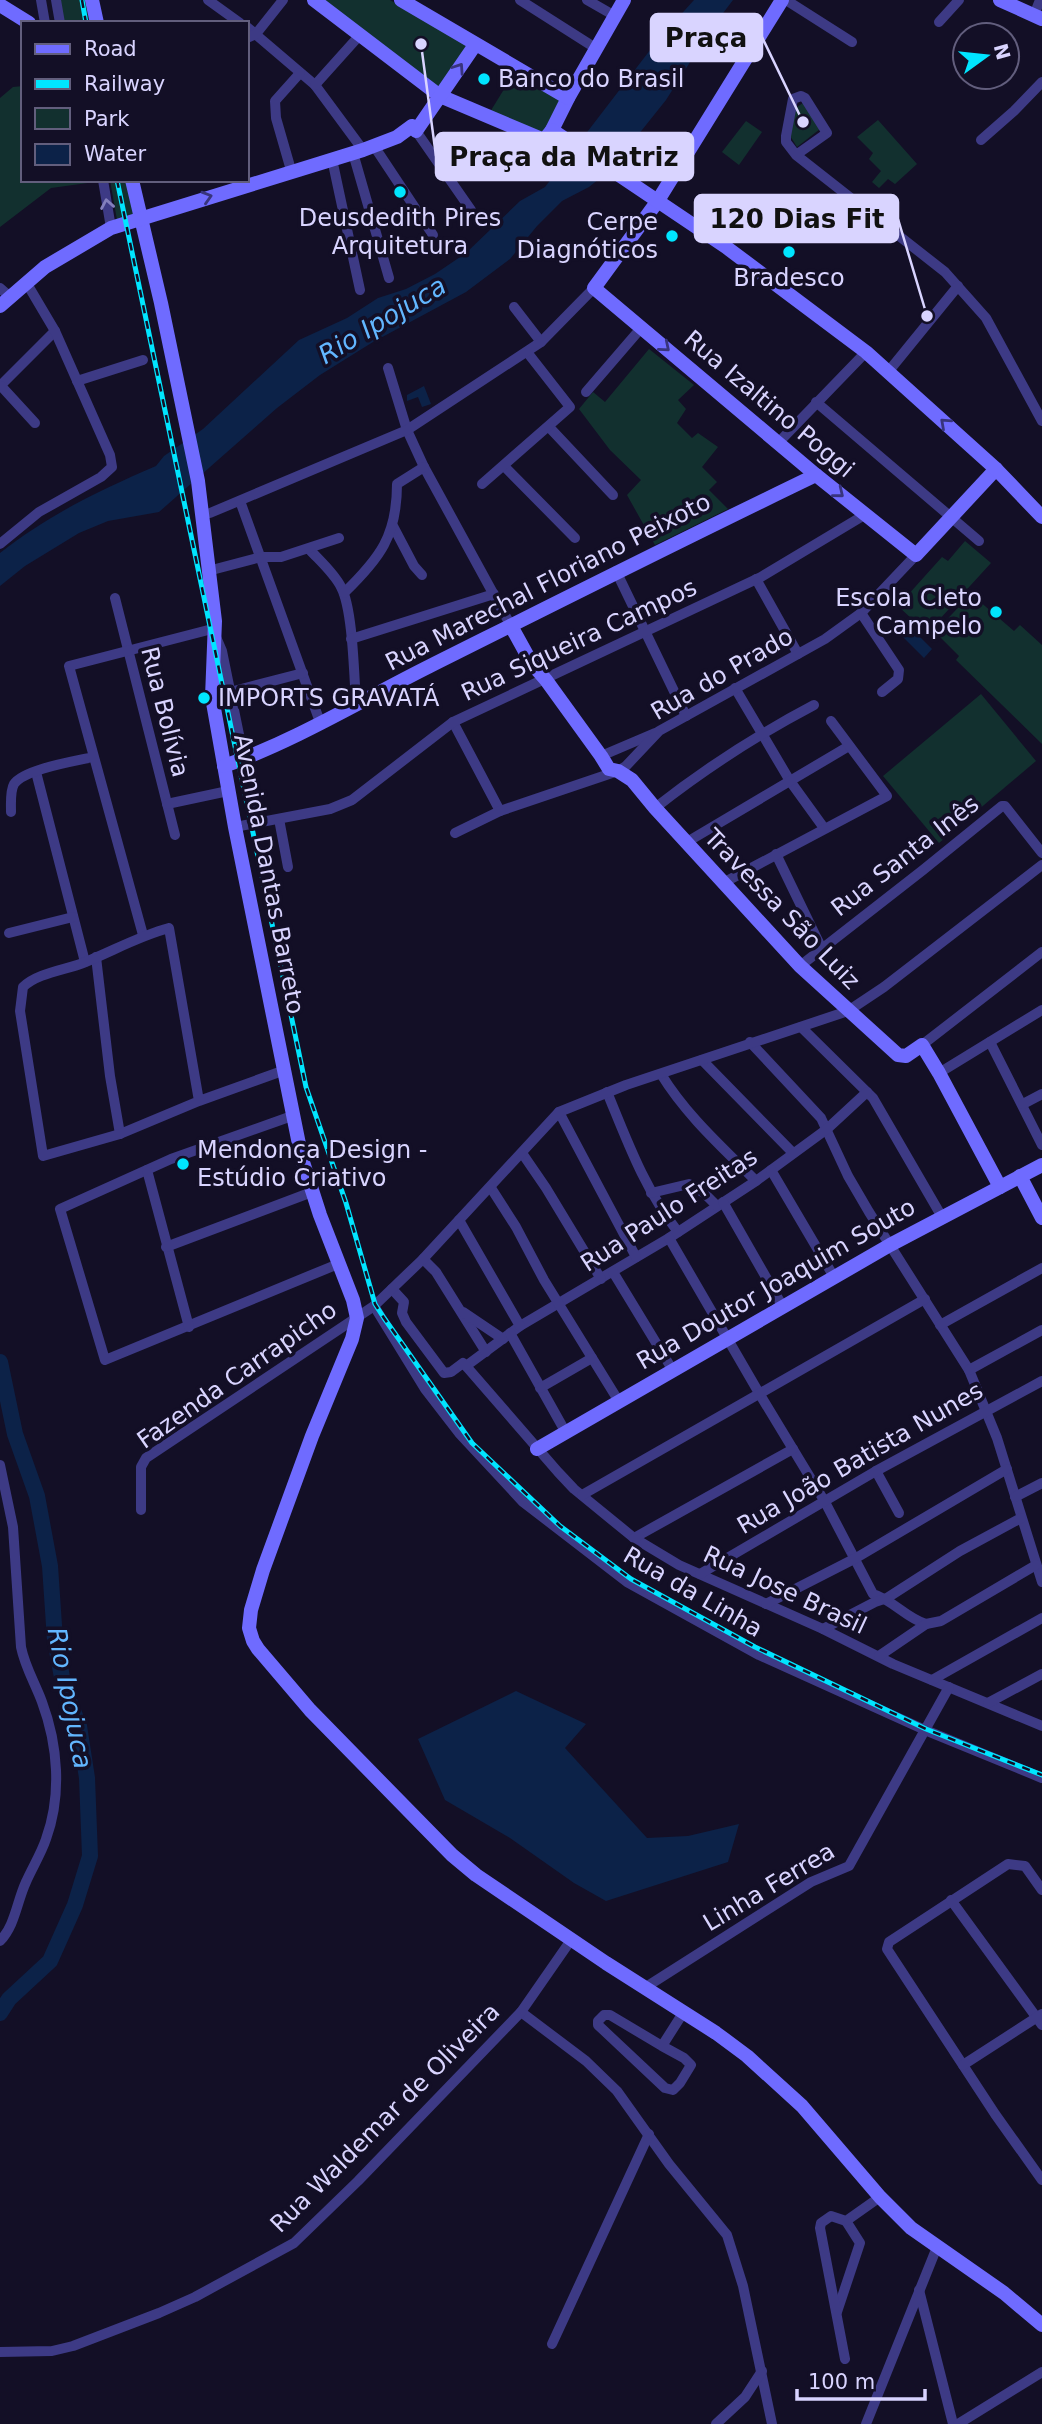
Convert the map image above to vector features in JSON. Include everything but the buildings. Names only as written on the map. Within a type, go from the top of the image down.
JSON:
[{"type":"main road","points":[[92,0],[97,21]]},
{"type":"main road","points":[[314,0],[440,96],[543,140],[557,133],[568,98],[624,0]]},
{"type":"main road","points":[[401,0],[568,98]]},
{"type":"main road","points":[[594,288],[657,201],[784,0]]},
{"type":"main road","points":[[1000,0],[1038,17]]},
{"type":"main road","points":[[0,5],[26,21]]},
{"type":"main road","points":[[3,297],[58,258],[111,228],[363,149],[397,137],[412,126],[416,131],[475,45]]},
{"type":"main road","points":[[557,133],[745,260],[866,352],[996,469],[1042,517]]},
{"type":"main road","name":"Avenida Dantas Barreto","points":[[133,182],[198,481],[216,632],[211,687],[228,790],[292,1116],[312,1192],[353,1300],[357,1318]]},
{"type":"main road","name":"Rua Izaltino Poggi","points":[[594,288],[816,475],[916,555]]},
{"type":"main road","points":[[916,555],[996,469]]},
{"type":"main road","name":"Rua Marechal Floriano Peixoto","points":[[224,766],[320,722],[616,571],[816,475]]},
{"type":"main road","name":"Travessa São Luiz","points":[[511,626],[524,653],[609,769],[622,768],[655,808],[800,966],[900,1057],[922,1045]]},
{"type":"main road","points":[[922,1045],[1000,1187]]},
{"type":"main road","name":"Rua Doutor Joaquim Souto","points":[[537,1449],[890,1245],[1042,1165]]},
{"type":"main road","points":[[1020,1176],[1042,1218]]},
{"type":"main road","points":[[357,1318],[352,1339],[281,1522],[251,1610],[249,1628],[253,1641],[310,1710],[452,1855],[476,1875],[731,2044],[782,2087],[911,2228],[1004,2293],[1042,2325]]},
{"type":"street","points":[[41,0],[45,21]]},
{"type":"street","points":[[56,0],[60,21]]},
{"type":"street","points":[[208,0],[237,21]]},
{"type":"street","points":[[283,0],[250,33],[314,85],[433,235]]},
{"type":"street","points":[[587,0],[615,16]]},
{"type":"street","points":[[784,0],[852,42]]},
{"type":"street","points":[[939,22],[959,0]]},
{"type":"street","points":[[1038,17],[1040,0]]},
{"type":"street","points":[[526,2],[597,49]]},
{"type":"street","points":[[314,85],[359,36]]},
{"type":"street","points":[[291,170],[276,118],[275,101],[300,73]]},
{"type":"street","points":[[981,140],[1042,82]]},
{"type":"street","points":[[796,155],[827,133],[805,98],[801,96],[793,99],[786,142],[796,155],[945,272],[958,286],[986,318],[1042,421]]},
{"type":"street","points":[[416,131],[471,210]]},
{"type":"street","points":[[363,149],[388,278]]},
{"type":"street","points":[[332,159],[360,290]]},
{"type":"street","points":[[103,182],[111,228]]},
{"type":"street","points":[[0,544],[13,531],[55,501],[109,472],[112,462],[55,331],[26,282]]},
{"type":"street","points":[[888,372],[958,286]]},
{"type":"street","points":[[210,513],[408,430],[541,342],[594,288]]},
{"type":"street","points":[[513,307],[541,342]]},
{"type":"street","points":[[586,392],[642,327]]},
{"type":"street","points":[[35,423],[0,386],[55,331]]},
{"type":"street","points":[[482,484],[570,407],[527,352]]},
{"type":"street","points":[[779,442],[866,352]]},
{"type":"street","points":[[77,381],[143,360]]},
{"type":"street","points":[[388,368],[408,430],[424,467],[511,626]]},
{"type":"street","points":[[816,402],[979,541]]},
{"type":"street","points":[[549,427],[613,495]]},
{"type":"street","points":[[504,466],[575,538]]},
{"type":"street","points":[[344,593],[371,564],[388,538],[393,526],[397,484],[424,467]]},
{"type":"street","points":[[240,501],[320,722]]},
{"type":"street","name":"Rua Siqueira Campos","points":[[235,827],[330,809],[352,800],[453,722],[756,579],[866,514]]},
{"type":"street","points":[[393,526],[405,551],[422,575]]},
{"type":"street","points":[[208,571],[261,557],[275,558],[339,538]]},
{"type":"street","points":[[309,548],[344,593],[356,703]]},
{"type":"street","name":"Rua do Prado","points":[[456,833],[500,811],[622,768],[659,731],[825,639],[861,613],[916,555]]},
{"type":"street","points":[[616,571],[686,716]]},
{"type":"street","points":[[756,579],[798,654]]},
{"type":"street","points":[[351,639],[494,594]]},
{"type":"street","name":"Rua Bolívia","points":[[115,598],[175,835]]},
{"type":"street","points":[[861,613],[899,670],[898,679],[882,692]]},
{"type":"street","points":[[143,934],[69,666],[216,632],[257,823]]},
{"type":"street","points":[[230,692],[303,673]]},
{"type":"street","points":[[735,688],[790,781],[824,828]]},
{"type":"street","points":[[655,808],[697,775],[761,733],[814,705]]},
{"type":"street","points":[[723,883],[887,796],[831,721]]},
{"type":"street","points":[[453,722],[500,811]]},
{"type":"street","points":[[601,756],[659,731]]},
{"type":"street","points":[[687,842],[849,746]]},
{"type":"street","points":[[622,748],[622,768]]},
{"type":"street","points":[[11,812],[14,785],[21,778],[93,757]]},
{"type":"street","points":[[36,772],[85,962]]},
{"type":"street","points":[[167,804],[228,790]]},
{"type":"street","name":"Rua Santa Inês","points":[[800,966],[1003,805],[1042,853]]},
{"type":"street","points":[[279,819],[288,867]]},
{"type":"street","points":[[776,854],[821,947]]},
{"type":"street","points":[[357,1318],[374,1306],[424,1259],[559,1112],[607,1092],[750,1042],[848,1011],[884,987],[1042,864]]},
{"type":"street","points":[[9,933],[74,917]]},
{"type":"street","points":[[198,1101],[169,928],[143,934],[85,962],[40,977],[23,987],[20,1010],[43,1156],[120,1134],[198,1101],[285,1070]]},
{"type":"street","points":[[922,1045],[1042,952]]},
{"type":"street","points":[[96,957],[110,1076],[120,1134]]},
{"type":"street","points":[[939,1073],[1042,1010]]},
{"type":"street","points":[[801,1027],[867,1092],[884,1115],[942,1217]]},
{"type":"street","points":[[750,1042],[814,1110],[827,1129],[848,1176],[969,1370],[987,1410],[1042,1583]]},
{"type":"street","points":[[990,1042],[1042,1145]]},
{"type":"street","points":[[702,1060],[793,1153]]},
{"type":"street","points":[[661,1074],[672,1093],[705,1132],[756,1181]]},
{"type":"street","points":[[607,1092],[630,1150],[673,1235],[759,1393],[825,1502],[873,1594],[887,1598],[917,1621],[926,1624]]},
{"type":"street","name":"Rua Paulo Freitas","points":[[466,1366],[520,1326],[561,1304],[756,1181],[827,1129],[867,1092]]},
{"type":"street","points":[[1023,1104],[1042,1094]]},
{"type":"street","points":[[559,1112],[636,1256]]},
{"type":"street","points":[[292,1116],[171,1159],[60,1209],[105,1360],[338,1264]]},
{"type":"street","points":[[522,1153],[601,1279]]},
{"type":"street","points":[[147,1170],[189,1327]]},
{"type":"street","points":[[771,1170],[834,1277]]},
{"type":"street","points":[[651,1193],[690,1184],[720,1204],[783,1307]]},
{"type":"street","points":[[491,1188],[618,1401]]},
{"type":"street","points":[[166,1247],[312,1192]]},
{"type":"street","points":[[459,1220],[520,1326]]},
{"type":"street","points":[[424,1259],[436,1272],[486,1352]]},
{"type":"street","points":[[940,1325],[1042,1268]]},
{"type":"street","points":[[613,1272],[672,1369]]},
{"type":"street","points":[[392,1289],[404,1302],[402,1310],[406,1322],[444,1373],[451,1373],[463,1363],[466,1366]]},
{"type":"street","points":[[582,1495],[925,1299]]},
{"type":"street","name":"Rua da Linha","points":[[374,1306],[425,1389],[459,1433],[523,1502],[628,1582],[759,1655],[925,1730],[1042,1778]]},
{"type":"street","points":[[460,1310],[506,1336],[565,1431]]},
{"type":"street","name":"Fazenda Carrapicho","points":[[141,1510],[141,1467],[146,1458],[357,1318]]},
{"type":"street","points":[[969,1370],[1042,1330]]},
{"type":"street","points":[[540,1388],[592,1358]]},
{"type":"street","name":"Rua Jose Brasil","points":[[466,1366],[537,1449],[582,1495],[634,1538],[679,1565],[932,1680],[1042,1726]]},
{"type":"street","name":"Rua João Batista Nunes","points":[[700,1574],[876,1471],[1042,1381]]},
{"type":"street","points":[[634,1538],[793,1449]]},
{"type":"street","points":[[0,1465],[13,1527],[21,1647],[24,1662],[42,1702],[53,1741],[57,1785],[46,1841],[25,1884],[9,1930],[0,1941]]},
{"type":"street","points":[[766,1604],[856,1558],[1007,1469]]},
{"type":"street","points":[[876,1471],[899,1513]]},
{"type":"street","points":[[1016,1497],[1042,1483]]},
{"type":"street","points":[[823,1629],[887,1598],[960,1551],[1021,1518]]},
{"type":"street","points":[[879,1656],[926,1624],[941,1620],[1036,1565]]},
{"type":"street","points":[[932,1680],[1042,1618]]},
{"type":"street","points":[[988,1703],[1042,1674]]},
{"type":"street","name":"Linha Ferrea","points":[[646,1987],[811,1882],[849,1866],[949,1687]]},
{"type":"street","points":[[1042,1890],[1025,1866],[1008,1864],[889,1942],[887,1949],[1042,2180]]},
{"type":"street","points":[[951,1900],[1040,2019],[963,2065]]},
{"type":"street","name":"Rua Waldemar de Oliveira","points":[[0,2352],[52,2351],[73,2346],[188,2300],[293,2244],[358,2181],[521,2012],[572,1940]]},
{"type":"street","points":[[521,2012],[603,2076],[625,2099],[683,2182],[727,2235],[743,2286],[772,2424]]},
{"type":"street","points":[[662,2046],[683,2013]]},
{"type":"street","points":[[604,2015],[610,2015],[662,2046],[691,2065],[680,2084],[673,2090],[667,2090],[661,2085],[598,2025],[598,2021],[604,2015]]},
{"type":"street","points":[[552,2344],[572,2306],[610,2215],[649,2134]]},
{"type":"street","points":[[846,2221],[880,2197]]},
{"type":"street","points":[[837,2312],[860,2243],[846,2221],[831,2216],[824,2219],[820,2228],[845,2359]]},
{"type":"street","points":[[866,2424],[937,2247]]},
{"type":"street","points":[[918,2290],[955,2424],[1042,2372]]},
{"type":"street","points":[[716,2424],[745,2398],[762,2371]]},
{"type":"green space","points":[[59,0],[90,0],[94,21],[63,21]]},
{"type":"green space","points":[[322,0],[390,0],[468,46],[439,89]]},
{"type":"green space","points":[[514,73],[562,101],[543,136],[490,112]]},
{"type":"green space","points":[[21,86],[21,182],[95,182],[51,188],[0,227],[0,98],[13,87]]},
{"type":"green space","points":[[803,103],[820,129],[797,147],[789,134],[794,109]]},
{"type":"green space","points":[[878,120],[917,164],[895,184],[888,179],[879,188],[872,182],[881,171],[869,159],[873,153],[857,137]]},
{"type":"green space","points":[[746,121],[762,132],[739,165],[722,152]]},
{"type":"green space","points":[[110,182],[128,182],[136,213],[117,220]]},
{"type":"green space","points":[[649,349],[694,385],[678,400],[686,409],[677,423],[692,438],[698,433],[718,447],[702,467],[717,482],[709,490],[728,509],[655,545],[627,495],[641,480],[610,450],[579,409],[593,392],[605,402]]},
{"type":"green space","points":[[965,541],[991,563],[927,633],[898,606],[942,557],[948,561]]},
{"type":"green space","points":[[971,594],[1014,631],[1020,625],[1042,645],[1042,744],[956,660],[959,656],[935,632]]},
{"type":"green space","points":[[981,694],[1036,761],[939,843],[883,776]]},
{"type":"water","name":"Rio Ipojuca","points":[[694,0],[733,0],[711,29],[666,100],[638,135],[625,158],[589,187],[562,201],[510,259],[466,292],[373,342],[320,375],[277,408],[159,512],[108,521],[79,533],[25,566],[0,586],[0,553],[19,539],[75,504],[156,466],[164,456],[203,429],[299,340],[347,318],[378,298],[406,289],[435,274],[466,253],[520,201],[545,187],[657,41]]},
{"type":"water","points":[[424,386],[431,404],[422,407],[418,397],[407,401],[407,395]]},
{"type":"water","points":[[910,627],[932,649],[924,658],[902,636]]},
{"type":"water","points":[[516,1691],[586,1724],[565,1748],[647,1838],[688,1836],[739,1824],[728,1862],[606,1901],[574,1883],[510,1838],[445,1800],[418,1739]]},
{"type":"waterway","name":"Rio Ipojuca","points":[[0,1362],[15,1434],[37,1496],[50,1566],[55,1640],[64,1688],[79,1726],[87,1778],[90,1856],[75,1905],[50,1961],[9,1999],[0,2013]]},
{"type":"railway","points":[[82,0],[86,21]]},
{"type":"railway","points":[[117,182],[306,1087],[346,1203],[375,1304],[472,1443],[560,1526],[631,1579],[755,1647],[926,1729],[1042,1775]]},
{"type":"place","name":"Praça da Matriz","points":[[421,44]]},
{"type":"place","name":"Banco do Brasil","points":[[484,79]]},
{"type":"place","name":"Praça","points":[[803,122]]},
{"type":"place","name":"Deusdedith Pires Arquitetura","points":[[400,192]]},
{"type":"place","name":"Cerpe Diagnóticos","points":[[672,236]]},
{"type":"place","name":"Bradesco","points":[[789,252]]},
{"type":"place","name":"120 Dias Fit","points":[[927,316]]},
{"type":"place","name":"Escola Cleto Campelo","points":[[996,612]]},
{"type":"place","name":"IMPORTS GRAVATÁ","points":[[204,698]]},
{"type":"place","name":"Mendonça Design - Estúdio Criativo","points":[[183,1164]]}]
